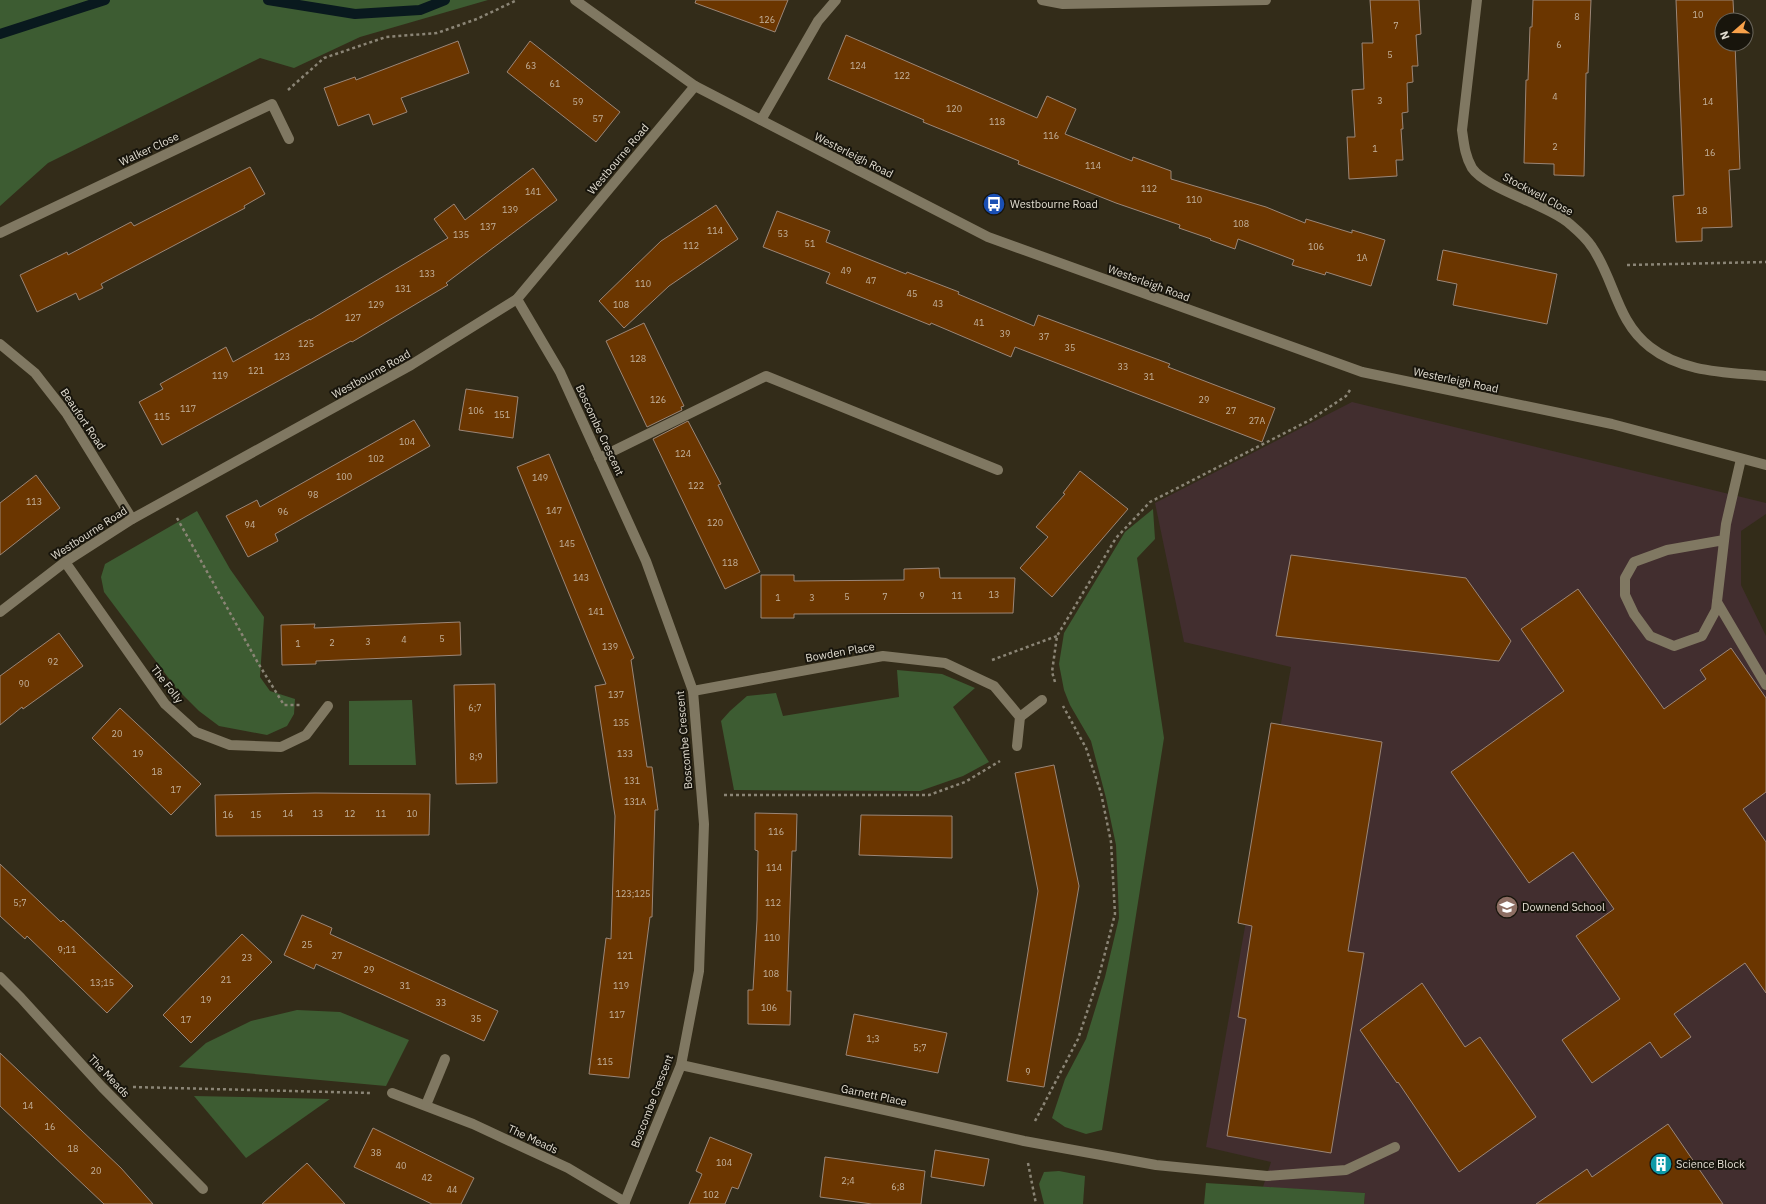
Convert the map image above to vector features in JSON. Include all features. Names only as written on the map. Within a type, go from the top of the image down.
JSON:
[{"type":"street","name":"Westerleigh Road","points":[[575,0],[695,86],[988,237],[1362,372],[1612,424],[1766,466]]},
{"type":"street","points":[[761,120],[818,22],[836,0]]},
{"type":"street","points":[[1042,0],[1063,4],[1266,0]]},
{"type":"street","name":"Stockwell Close","points":[[1477,0],[1462,130],[1465,152],[1473,169],[1487,181],[1537,205],[1570,224],[1592,246],[1632,330],[1650,348],[1669,359],[1693,368],[1766,376]]},
{"type":"street","name":"Westbourne Road","points":[[0,612],[65,562],[132,519],[412,365],[517,299],[695,86]]},
{"type":"street","points":[[272,104],[290,139]]},
{"type":"street","name":"Walker Close","points":[[0,233],[272,104]]},
{"type":"street","name":"Boscombe Crescent","points":[[517,299],[560,372],[646,560],[693,691],[704,824],[699,971],[681,1065],[625,1203]]},
{"type":"street","name":"Beaufort Road","points":[[0,344],[35,373],[67,414],[132,519]]},
{"type":"street","points":[[599,458],[766,376],[998,470]]},
{"type":"street","points":[[1724,540],[1666,550],[1634,562],[1625,578],[1625,594],[1634,614],[1650,636],[1674,646],[1702,636],[1716,610],[1724,540],[1741,459]]},
{"type":"street","name":"The Folly","points":[[65,562],[165,704],[196,732],[230,745],[281,747],[306,735],[328,706]]},
{"type":"street","points":[[1717,602],[1766,685]]},
{"type":"street","name":"Bowden Place","points":[[693,691],[882,656],[946,663],[994,686],[1020,717]]},
{"type":"street","points":[[1017,746],[1020,717],[1042,700]]},
{"type":"street","name":"The Meads","points":[[0,977],[102,1087],[203,1189]]},
{"type":"street","points":[[426,1105],[445,1059]]},
{"type":"street","name":"Garnett Place","points":[[681,1065],[1024,1141],[1156,1165],[1266,1176],[1346,1170],[1395,1147]]},
{"type":"street","name":"The Meads","points":[[392,1093],[473,1124],[568,1168],[625,1203]]},
{"type":"path","points":[[272,104],[324,58],[386,37],[437,33],[477,19],[517,0]]},
{"type":"path","points":[[1602,265],[1766,262]]},
{"type":"path","points":[[1056,686],[1052,672],[1058,636],[1116,538],[1150,502],[1310,420],[1346,396],[1362,372]]},
{"type":"path","points":[[167,500],[258,663],[284,705],[328,706]]},
{"type":"path","points":[[963,671],[1058,636]]},
{"type":"path","points":[[1036,1204],[1024,1141],[1048,1099],[1078,1038],[1100,976],[1115,914],[1111,842],[1101,793],[1086,748],[1060,700]]},
{"type":"path","points":[[701,795],[929,795],[966,782],[997,763],[1017,746]]},
{"type":"path","points":[[102,1087],[392,1093]]},
{"type":"shaded area","name":"Downend School","points":[[1352,402],[1766,503],[1766,514],[1741,531],[1741,585],[1766,636],[1766,1204],[1364,1204],[1365,1193],[1263,1187],[1271,1162],[1206,1147],[1291,667],[1184,642],[1155,503]]},
{"type":"green space","points":[[0,0],[488,0],[360,37],[294,68],[260,58],[48,163],[0,206]]},
{"type":"green space","points":[[1153,509],[1155,539],[1137,558],[1164,738],[1102,1130],[1086,1134],[1065,1127],[1052,1118],[1065,1079],[1086,1039],[1105,977],[1119,918],[1116,845],[1106,798],[1091,741],[1070,705],[1064,690],[1059,664],[1064,633],[1125,532]]},
{"type":"green space","points":[[197,511],[230,569],[264,617],[260,677],[270,691],[295,699],[294,714],[287,726],[267,735],[219,726],[199,711],[176,688],[104,592],[101,577],[105,564]]},
{"type":"green space","points":[[897,670],[942,674],[975,688],[953,707],[989,762],[963,776],[920,791],[734,790],[721,721],[747,696],[776,693],[783,716],[899,697]]},
{"type":"green space","points":[[412,700],[416,765],[349,765],[349,701]]},
{"type":"green space","points":[[297,1010],[340,1012],[409,1040],[386,1086],[179,1067],[206,1043],[251,1021]]},
{"type":"green space","points":[[194,1096],[330,1099],[246,1158]]},
{"type":"green space","points":[[1059,1171],[1085,1176],[1083,1204],[1044,1204],[1039,1184],[1044,1172]]},
{"type":"green space","points":[[1206,1183],[1365,1193],[1364,1204],[1204,1204]]},
{"type":"building","points":[[696,0],[788,0],[775,32],[695,3]]},
{"type":"building","points":[[1370,0],[1419,0],[1421,34],[1416,35],[1418,66],[1412,66],[1413,82],[1407,83],[1408,112],[1402,113],[1403,129],[1401,129],[1403,160],[1396,160],[1397,176],[1349,179],[1347,137],[1355,137],[1352,90],[1364,89],[1362,43],[1373,43]]},
{"type":"building","points":[[1533,0],[1591,0],[1588,73],[1586,73],[1584,176],[1554,175],[1554,164],[1524,163],[1526,80],[1528,80],[1530,27],[1532,27]]},
{"type":"building","points":[[1676,0],[1733,0],[1734,12],[1714,12],[1714,52],[1735,52],[1740,169],[1729,170],[1732,227],[1702,228],[1702,241],[1676,242],[1673,196],[1684,195]]},
{"type":"building","points":[[846,35],[1037,118],[1047,96],[1076,109],[1065,134],[1132,161],[1133,157],[1171,171],[1171,179],[1266,207],[1305,223],[1306,219],[1352,233],[1352,230],[1385,240],[1371,286],[1326,272],[1325,275],[1292,265],[1294,260],[1238,239],[1235,249],[1210,240],[1211,239],[1179,228],[1180,225],[1116,203],[1018,164],[1019,161],[923,122],[924,120],[828,79]]},
{"type":"building","points":[[458,41],[469,73],[401,98],[407,112],[373,125],[369,114],[338,126],[324,88],[355,77],[356,80]]},
{"type":"building","points":[[530,41],[620,112],[596,142],[507,72]]},
{"type":"building","points":[[250,167],[265,194],[244,206],[245,208],[101,284],[103,288],[79,300],[76,293],[37,312],[20,275],[67,252],[68,255],[131,222],[134,226]]},
{"type":"building","points":[[533,168],[557,200],[446,283],[448,285],[352,342],[351,341],[162,445],[139,402],[163,389],[160,384],[226,347],[233,362],[310,320],[448,238],[434,219],[454,204],[465,220]]},
{"type":"building","points":[[716,205],[738,239],[669,286],[624,328],[599,301],[661,241]]},
{"type":"building","points":[[777,211],[830,231],[826,242],[906,274],[907,272],[959,292],[958,294],[1034,326],[1038,315],[1170,364],[1168,367],[1275,408],[1262,442],[1015,347],[1011,357],[931,323],[930,325],[826,283],[830,273],[763,247]]},
{"type":"building","points":[[1443,250],[1557,274],[1547,324],[1453,305],[1457,284],[1437,280]]},
{"type":"building","points":[[644,323],[684,406],[681,407],[682,410],[647,427],[606,341]]},
{"type":"building","points":[[466,389],[518,397],[513,438],[459,430]]},
{"type":"building","points":[[414,420],[430,446],[275,534],[278,541],[248,557],[226,516],[257,500],[260,507]]},
{"type":"building","points":[[688,421],[721,484],[718,485],[760,572],[725,589],[653,439]]},
{"type":"building","points":[[549,454],[634,658],[631,660],[647,767],[652,767],[658,810],[655,810],[652,917],[650,917],[629,1078],[589,1074],[606,938],[611,939],[615,816],[595,686],[606,684],[517,467]]},
{"type":"building","points":[[1080,471],[1128,509],[1052,597],[1020,568],[1048,537],[1036,527],[1065,494],[1063,493]]},
{"type":"building","points":[[36,475],[60,508],[0,555],[0,503]]},
{"type":"building","points":[[1291,555],[1466,578],[1511,641],[1499,661],[1276,636]]},
{"type":"building","points":[[939,568],[940,578],[1015,578],[1013,613],[794,614],[794,618],[761,618],[761,575],[794,575],[794,581],[904,580],[904,569]]},
{"type":"building","points":[[1578,589],[1664,709],[1706,679],[1700,670],[1731,648],[1766,698],[1766,792],[1743,809],[1766,842],[1766,993],[1745,963],[1674,1014],[1691,1037],[1661,1058],[1650,1042],[1592,1083],[1562,1040],[1620,999],[1576,936],[1614,909],[1573,852],[1529,883],[1451,772],[1564,691],[1521,629]]},
{"type":"building","points":[[460,622],[461,655],[316,661],[316,664],[282,665],[281,625],[315,624],[314,628]]},
{"type":"building","points":[[59,633],[83,666],[23,709],[22,707],[0,725],[0,676]]},
{"type":"building","points":[[495,684],[497,783],[456,784],[454,685]]},
{"type":"building","points":[[120,708],[201,784],[171,815],[92,738]]},
{"type":"building","points":[[1271,723],[1382,742],[1348,951],[1364,953],[1331,1153],[1227,1136],[1246,1019],[1238,1017],[1252,926],[1238,923]]},
{"type":"building","points":[[1054,765],[1079,886],[1044,1087],[1007,1081],[1038,891],[1015,773]]},
{"type":"building","points":[[315,793],[430,794],[429,835],[216,836],[215,795]]},
{"type":"building","points":[[755,813],[797,814],[796,851],[792,851],[787,991],[791,991],[790,1025],[748,1024],[748,990],[753,990],[757,920],[758,851],[755,850]]},
{"type":"building","points":[[861,815],[952,816],[952,858],[859,855]]},
{"type":"building","points":[[0,864],[61,922],[63,920],[133,986],[107,1013],[27,936],[25,939],[0,916]]},
{"type":"building","points":[[302,915],[332,928],[330,934],[498,1011],[484,1041],[316,964],[314,969],[284,955]]},
{"type":"building","points":[[242,934],[272,962],[191,1043],[163,1015]]},
{"type":"building","points":[[1422,983],[1465,1047],[1480,1037],[1536,1117],[1459,1172],[1398,1082],[1397,1083],[1360,1030]]},
{"type":"building","points":[[854,1014],[947,1033],[938,1073],[846,1055]]},
{"type":"building","points":[[0,1053],[121,1168],[153,1204],[104,1204],[0,1106]]},
{"type":"building","name":"Science Block","points":[[1668,1124],[1723,1204],[1536,1204],[1587,1169],[1592,1177]]},
{"type":"building","points":[[373,1128],[474,1178],[461,1204],[432,1204],[354,1167]]},
{"type":"building","points":[[710,1137],[752,1154],[738,1189],[732,1187],[725,1204],[689,1204],[702,1174],[696,1171]]},
{"type":"building","points":[[935,1150],[989,1159],[984,1186],[931,1177]]},
{"type":"building","points":[[825,1157],[925,1171],[921,1204],[872,1204],[820,1197]]},
{"type":"building","points":[[307,1163],[345,1204],[262,1204],[288,1180]]},
{"type":"waterway","points":[[0,34],[105,0]]},
{"type":"waterway","points":[[268,0],[355,14],[420,10],[445,0]]},
{"type":"place","name":"Westbourne Road","points":[[994,204]]},
{"type":"place","name":"Downend School","points":[[1507,907]]},
{"type":"place","name":"Science Block","points":[[1661,1164]]}]
